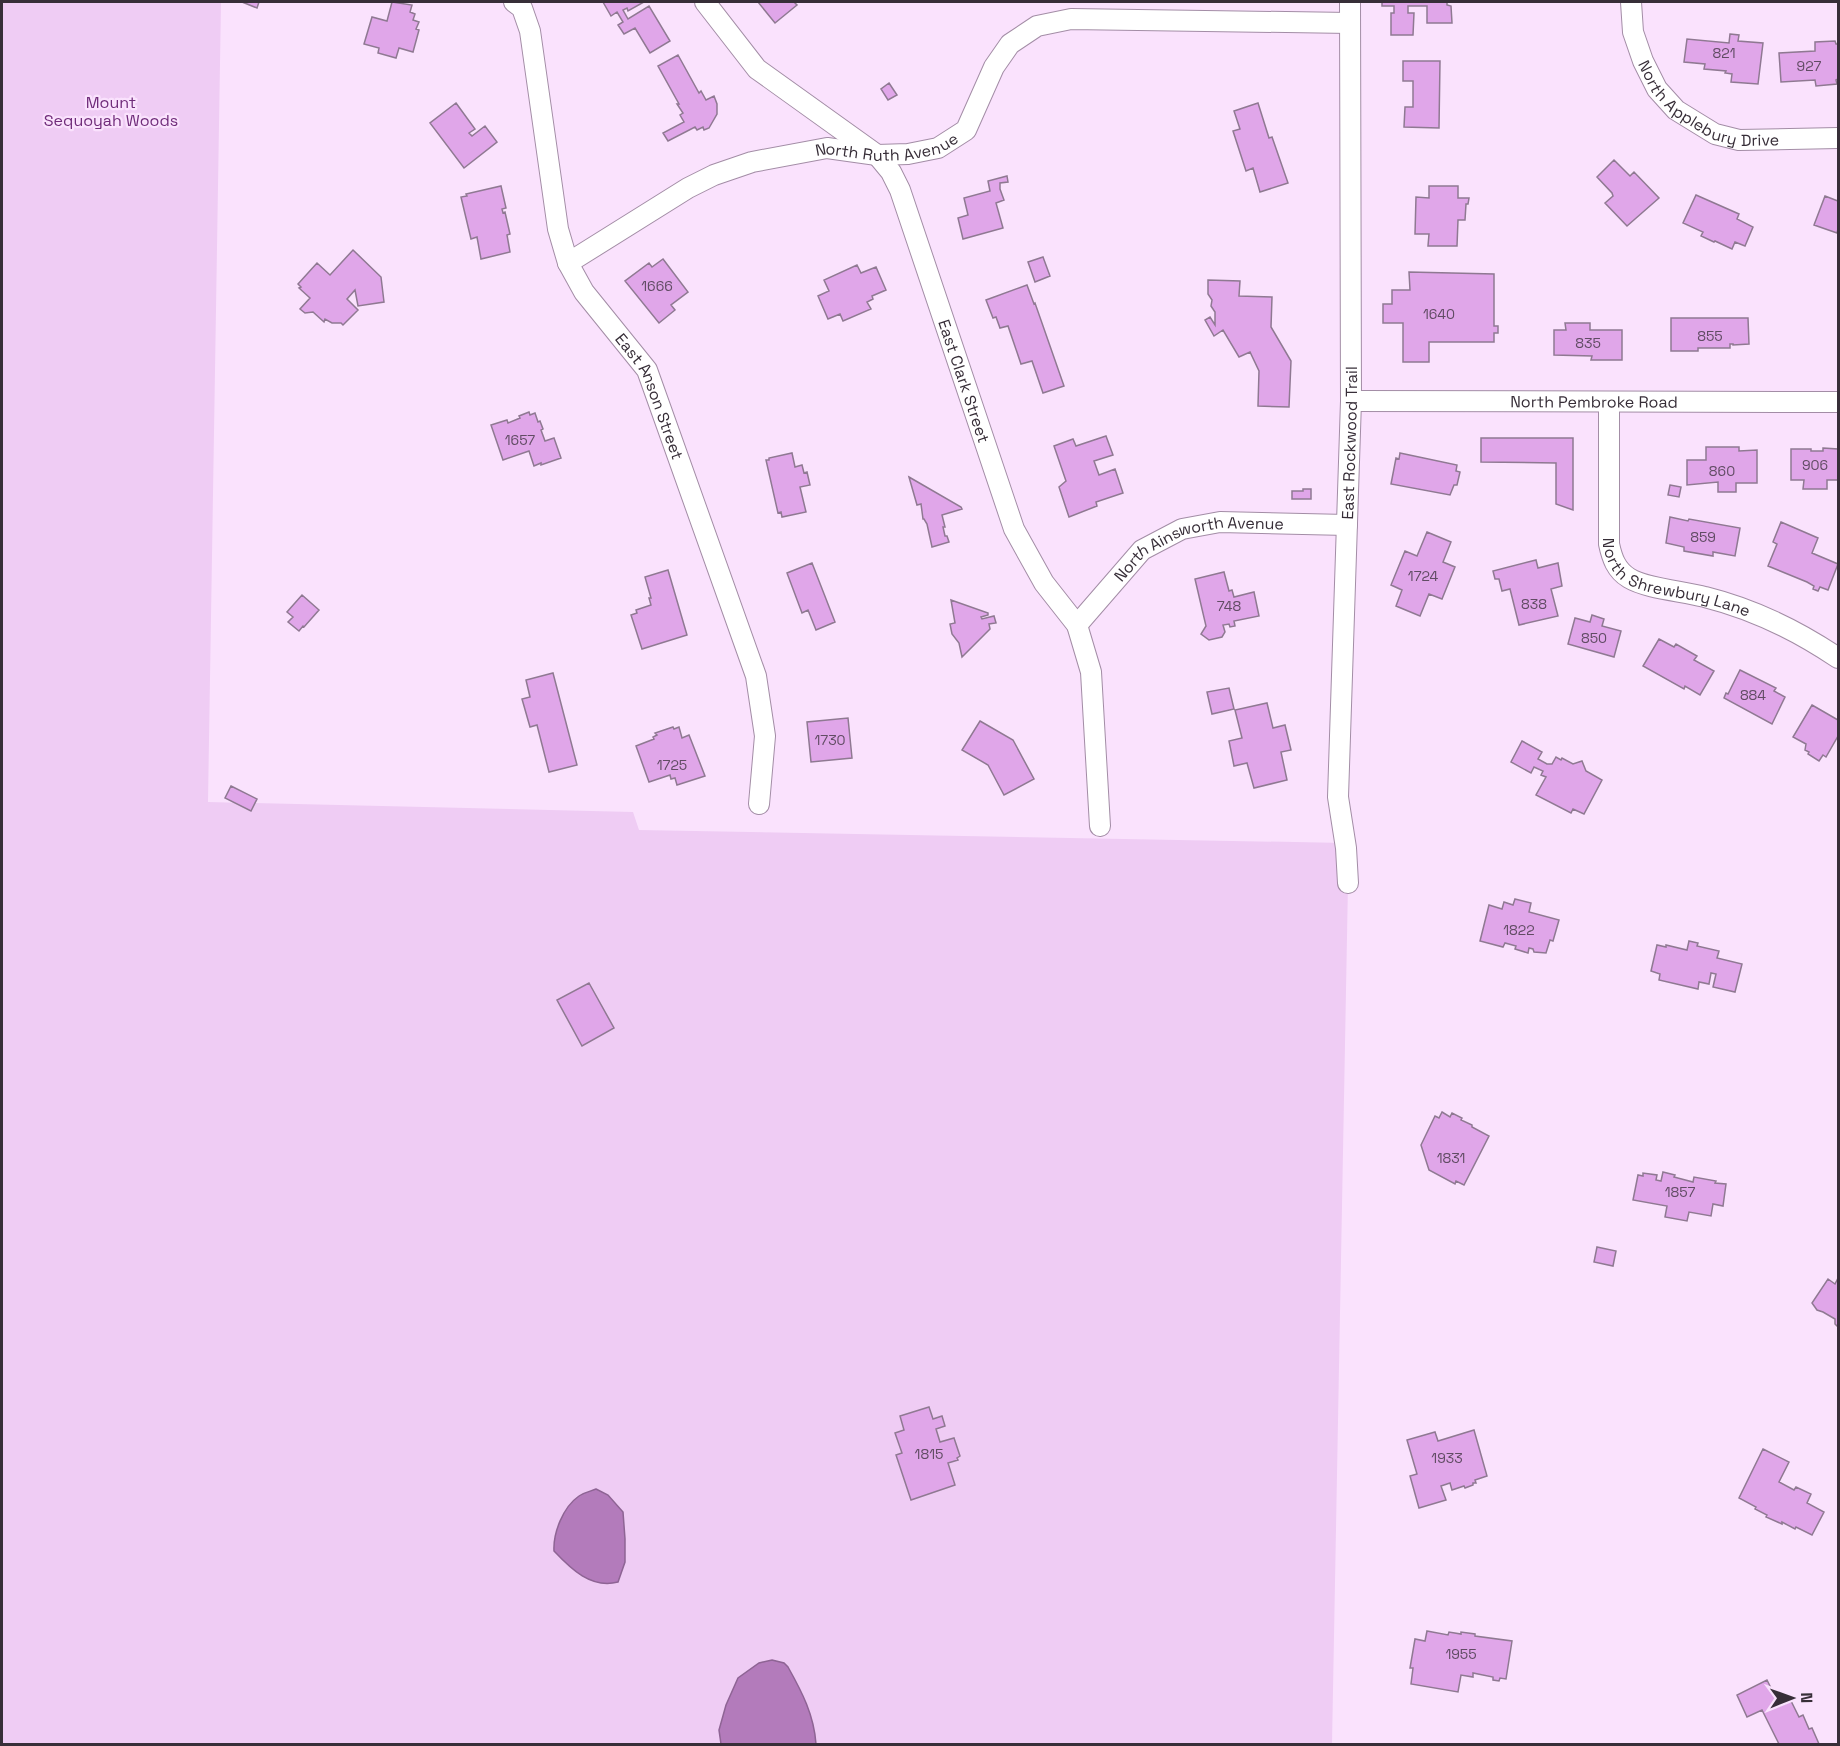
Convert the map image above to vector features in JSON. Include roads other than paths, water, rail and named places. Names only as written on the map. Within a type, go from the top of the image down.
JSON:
[{"type":"street","name":"East Anson Street","points":[[513,2],[522,8],[530,31],[558,229],[568,263],[584,292],[648,370],[756,676],[765,736],[759,804]]},
{"type":"street","name":"East Clark Street","points":[[705,2],[757,69],[878,155],[891,172],[900,190],[1014,529],[1044,583],[1077,626],[1091,672],[1100,826]]},
{"type":"street","name":"East Rockwood Trail","points":[[1348,883],[1346,848],[1338,797],[1351,401],[1350,2]]},
{"type":"street","name":"North Applebury Drive","points":[[1631,2],[1633,32],[1643,61],[1657,89],[1676,110],[1715,134],[1739,140],[1839,138]]},
{"type":"street","name":"North Ruth Avenue","points":[[568,263],[688,188],[714,175],[752,162],[827,148],[878,155],[908,154],[938,148],[966,130],[994,67],[1010,44],[1037,26],[1071,19],[1350,23]]},
{"type":"street","name":"North Pembroke Road","points":[[1351,401],[1839,402]]},
{"type":"street","name":"North Shrewbury Lane","points":[[1609,402],[1609,544],[1612,558],[1619,570],[1630,579],[1642,584],[1706,597],[1750,611],[1786,627],[1839,658]]},
{"type":"street","name":"North Ainsworth Avenue","points":[[1077,626],[1142,550],[1182,529],[1220,522],[1347,525]]},
{"type":"park label","name":"Mount Sequoyah Woods","points":[[111,111]]}]
